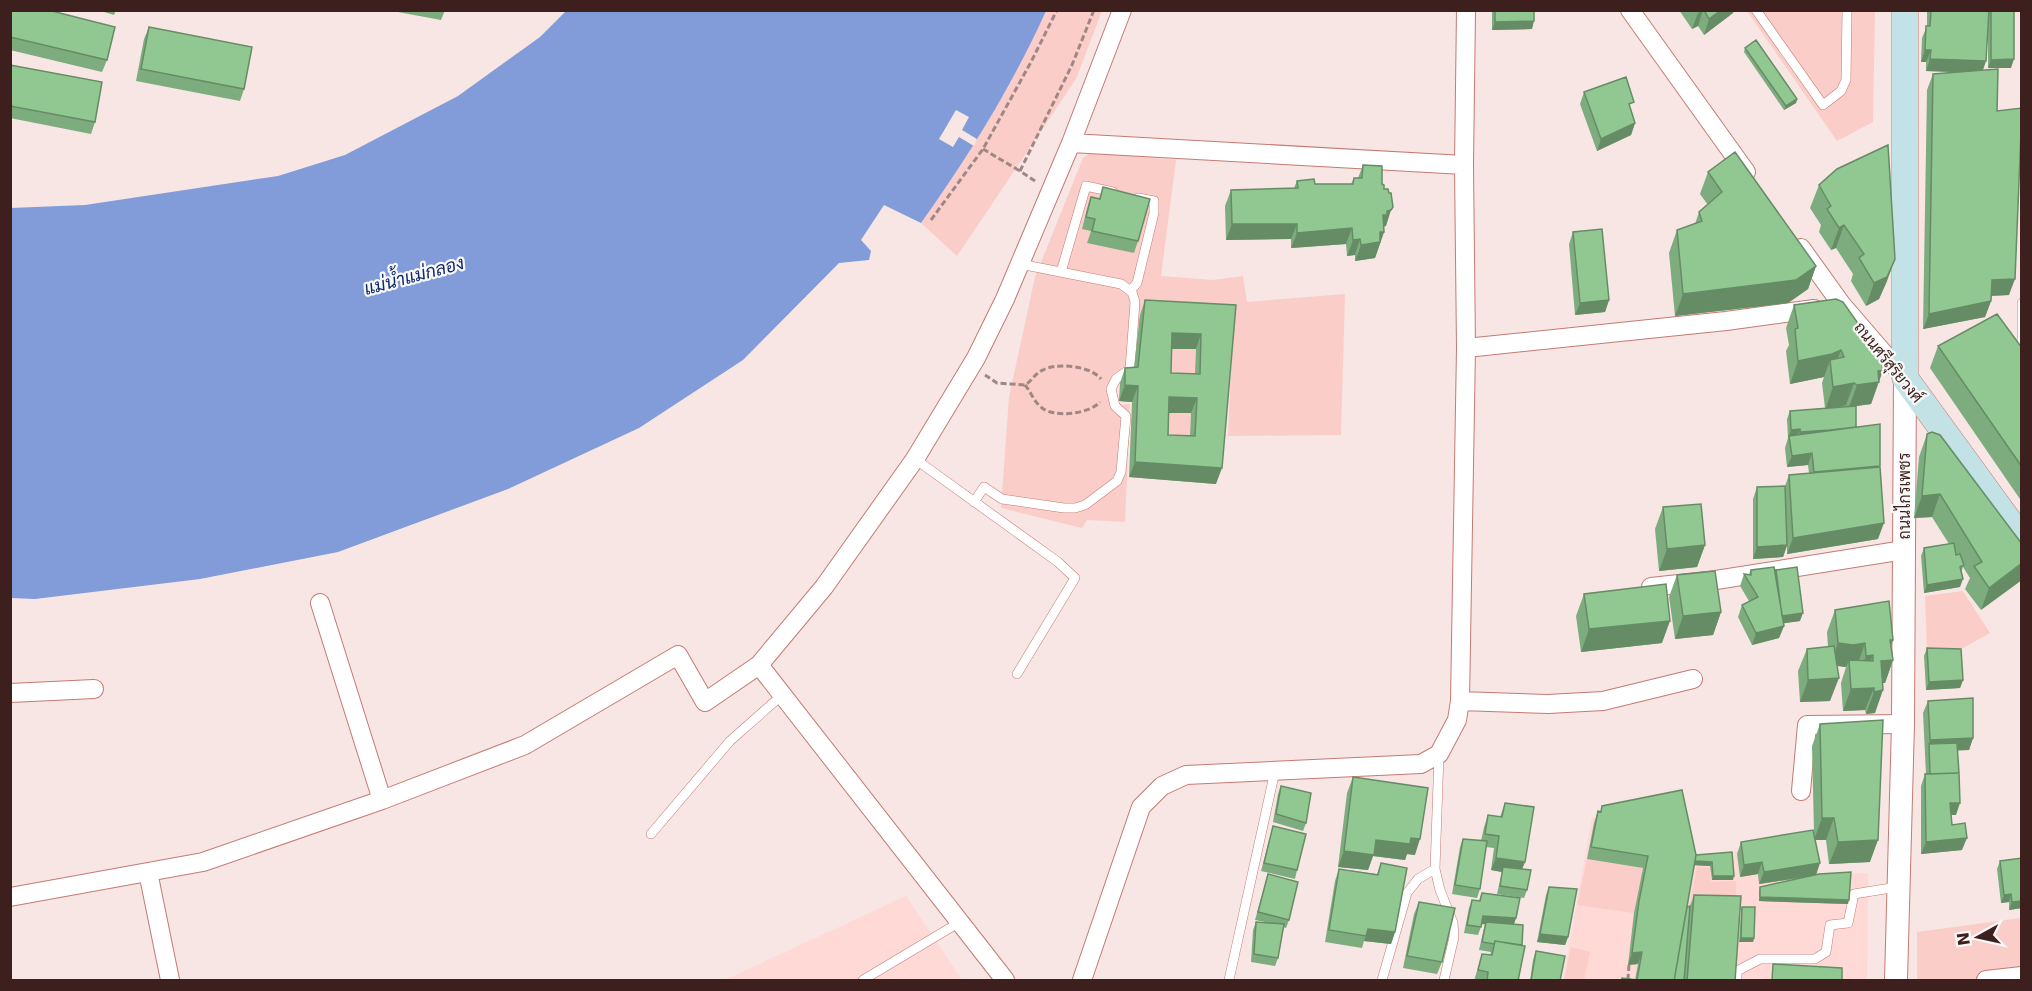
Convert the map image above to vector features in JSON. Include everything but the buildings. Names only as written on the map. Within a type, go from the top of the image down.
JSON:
[{"type":"main road","name":"ถนนไกรเพชร","points":[[1905,10],[1905,378]]},
{"type":"main road","name":"ถนนศรีสุริยวงศ์","points":[[1905,378],[2021,538]]},
{"type":"street","points":[[10,897],[203,862],[382,800],[525,745],[678,655],[705,702],[759,664],[824,587],[915,459],[971,366],[1005,300],[1049,190],[1071,143],[1122,10]]},
{"type":"street","points":[[1082,981],[1141,807],[1162,786],[1186,775],[1379,768],[1421,764],[1439,754],[1457,720],[1460,701],[1466,348],[1464,165],[1466,10]]},
{"type":"street","points":[[1630,10],[1753,181]]},
{"type":"street","points":[[1071,143],[1464,165]]},
{"type":"street","name":"ถนนศรีสุริยวงศ์","points":[[1794,238],[1842,305],[1905,378]]},
{"type":"street","points":[[1466,348],[1726,321],[1842,305]]},
{"type":"street","name":"ถนนไกรเพชร","points":[[1896,981],[1903,724],[1905,378]]},
{"type":"street","points":[[1651,587],[1716,580],[1904,550]]},
{"type":"street","points":[[320,603],[382,800]]},
{"type":"street","points":[[759,664],[1005,981]]},
{"type":"street","points":[[1460,701],[1548,704],[1603,701],[1693,679]]},
{"type":"street","points":[[10,693],[94,689]]},
{"type":"street","points":[[1801,791],[1807,725],[1903,724]]},
{"type":"street","points":[[148,872],[170,981]]},
{"type":"street","points":[[1986,981],[2022,975]]},
{"type":"lane","points":[[1756,10],[1823,105],[1841,91],[1846,80],[1847,10]]},
{"type":"lane","points":[[1061,272],[1086,186],[1120,193]]},
{"type":"lane","points":[[1130,291],[1137,282],[1154,213],[1154,201],[1131,196]]},
{"type":"lane","points":[[974,502],[984,487],[1002,499],[1075,508],[1085,505],[1117,481],[1121,472],[1126,416],[1115,405],[1112,389],[1116,379],[1130,369],[1135,302],[1130,291],[1121,284],[1020,264]]},
{"type":"lane","points":[[2022,303],[2022,342]]},
{"type":"lane","points":[[915,459],[1058,562],[1075,578],[1017,674]]},
{"type":"lane","points":[[651,834],[730,741],[782,695]]},
{"type":"lane","points":[[1439,754],[1435,869],[1440,890],[1453,923],[1454,937],[1444,981]]},
{"type":"lane","points":[[1229,981],[1275,771]]},
{"type":"lane","points":[[1382,981],[1407,893],[1418,879],[1435,869]]},
{"type":"lane","points":[[1737,981],[1737,971],[1760,959],[1815,959],[1826,952],[1830,924],[1848,923],[1854,894],[1898,887]]},
{"type":"lane","points":[[862,981],[960,922]]},
{"type":"path","points":[[931,220],[983,149],[1057,10]]},
{"type":"path","points":[[1020,171],[1072,65],[1094,10]]},
{"type":"path","points":[[983,149],[1049,190]]},
{"type":"path","points":[[971,366],[997,383],[1027,384],[1044,369],[1057,367],[1084,368],[1096,372],[1102,381]]},
{"type":"path","points":[[1027,384],[1031,395],[1042,409],[1075,413],[1092,408],[1099,403],[1103,395]]},
{"type":"path","points":[[1629,965],[1628,978],[1630,981]]},
{"type":"shaded area","points":[[1046,11],[1102,11],[1076,79],[957,256],[921,223],[989,120]]},
{"type":"shaded area","points":[[1747,11],[1875,11],[1873,122],[1837,141]]},
{"type":"shaded area","points":[[1091,152],[1176,160],[1161,276],[1213,280],[1243,276],[1247,302],[1345,294],[1341,435],[1228,436],[1233,320],[1144,316],[1132,383],[1117,384],[1116,405],[1130,404],[1125,522],[1087,520],[1082,528],[1001,508],[1009,397],[1035,277],[1083,158]]},
{"type":"shaded area","points":[[1166,349],[1196,349],[1194,389],[1165,388]]},
{"type":"shaded area","points":[[1164,413],[1191,413],[1189,451],[1162,451]]},
{"type":"shaded area","points":[[1963,591],[1990,633],[1956,652],[1927,654],[1925,596]]},
{"type":"shaded area","points":[[1680,796],[1690,858],[1811,840],[1819,874],[1868,873],[1867,980],[1563,980],[1592,818]]},
{"type":"shaded area","points":[[1587,859],[1643,868],[1634,913],[1577,905]]},
{"type":"shaded area","points":[[1697,867],[1710,868],[1711,882],[1736,881],[1736,909],[1689,907]]},
{"type":"shaded area","points":[[906,896],[962,980],[725,980]]},
{"type":"shaded area","points":[[2021,918],[2021,980],[1917,980],[1917,932]]},
{"type":"shaded area","points":[[1571,947],[1590,952],[1584,980],[1564,980]]},
{"type":"water","name":"แม่น้ำแม่กลอง","points":[[566,11],[1046,11],[989,120],[921,223],[884,205],[861,240],[871,251],[869,260],[839,263],[743,360],[639,428],[508,489],[338,552],[200,579],[35,599],[11,598],[10,208],[85,205],[278,176],[345,155],[458,96],[540,37]]},
{"type":"pier","points":[[956,110],[969,117],[962,130],[977,139],[974,146],[959,137],[953,147],[939,139]]}]
